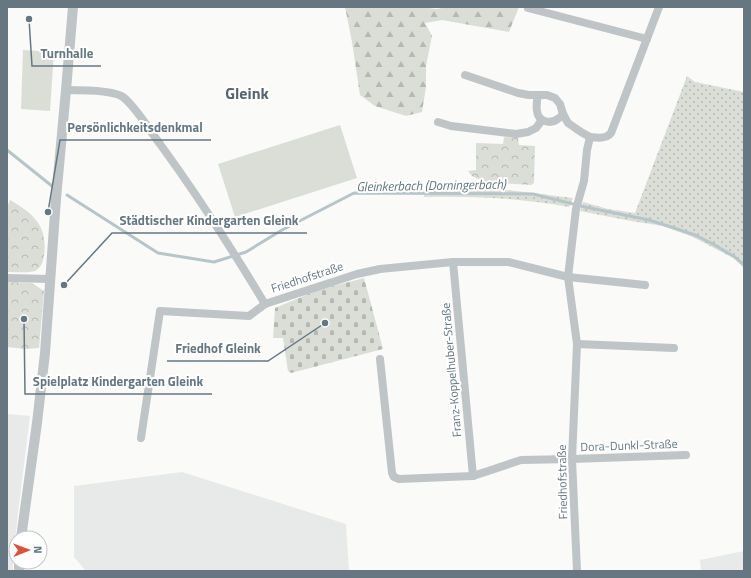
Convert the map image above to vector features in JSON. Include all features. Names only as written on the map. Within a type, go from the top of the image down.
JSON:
[{"type":"street","points":[[22,530],[42,384],[47,334],[56,199],[73,7]]},
{"type":"street","points":[[465,75],[518,93],[529,95],[547,95],[555,98],[560,104],[568,123],[590,137],[608,136],[611,133],[659,7]]},
{"type":"street","points":[[528,8],[647,39]]},
{"type":"street","name":"Friedhofstraße","points":[[66,90],[108,92],[122,96],[134,109],[185,178],[265,304],[356,274],[380,269],[453,262],[508,262],[568,277],[645,285]]},
{"type":"street","points":[[538,95],[536,110],[542,120],[552,122],[563,114]]},
{"type":"street","points":[[438,122],[451,126],[516,134],[528,132],[536,128],[542,120]]},
{"type":"street","name":"Friedhofstraße","points":[[577,571],[572,459],[577,344],[568,277],[576,209],[584,181],[587,150],[590,137]]},
{"type":"street","name":"Franz-Koppelhuber-Straße","points":[[453,262],[473,476]]},
{"type":"street","points":[[7,278],[50,279]]},
{"type":"street","points":[[141,438],[160,311],[249,316],[265,304]]},
{"type":"street","points":[[577,344],[674,348]]},
{"type":"street","name":"Dora-Dunkl-Straße","points":[[380,359],[392,473],[394,477],[399,479],[473,476],[521,460],[686,455]]},
{"type":"shaded area","points":[[7,414],[30,416],[16,530],[8,530],[8,570],[13,571],[7,571]]},
{"type":"shaded area","points":[[182,472],[346,524],[349,571],[86,571],[74,557],[74,486]]},
{"type":"shaded area","points":[[744,551],[744,571],[701,571],[700,560]]},
{"type":"green space","points":[[345,7],[420,7],[436,9],[449,7],[519,7],[509,32],[442,20],[425,23],[432,36],[426,66],[426,87],[422,112],[406,116],[375,106],[360,95]]},
{"type":"green space","points":[[23,50],[54,52],[50,111],[21,109]]},
{"type":"green space","points":[[687,76],[695,82],[744,92],[744,268],[733,258],[693,237],[663,226],[580,211],[583,202],[608,209],[635,213]]},
{"type":"green space","points":[[340,125],[357,178],[235,217],[218,164]]},
{"type":"green space","points":[[504,137],[518,138],[519,145],[535,146],[534,183],[531,185],[484,182],[472,176],[468,171],[476,170],[476,143],[503,144]]},
{"type":"green space","points":[[424,187],[471,187],[573,198],[569,207],[496,198],[424,197]]},
{"type":"green space","points":[[10,200],[26,210],[38,222],[44,237],[45,246],[43,260],[39,268],[35,271],[7,272],[7,208]]},
{"type":"green space","points":[[364,278],[383,349],[291,373],[288,371],[283,338],[273,338],[275,308],[318,290]]},
{"type":"green space","points":[[7,282],[31,283],[44,291],[39,348],[25,349],[7,347]]},
{"type":"waterway","name":"Gleinkerbach (Dorningerbach)","points":[[7,150],[52,186]]},
{"type":"waterway","name":"Gleinkerbach (Dorningerbach)","points":[[67,195],[158,253],[214,262],[246,252],[282,230],[354,193],[533,194],[585,207],[649,220],[695,235],[735,257],[744,265]]},
{"type":"place","name":"Turnhalle","points":[[29,19]]},
{"type":"place","name":"Persönlichkeitsdenkmal","points":[[48,212]]},
{"type":"place","name":"Städtischer Kindergarten Gleink","points":[[64,285]]},
{"type":"place","name":"Spielplatz Kindergarten Gleink","points":[[24,319]]},
{"type":"place","name":"Friedhof Gleink","points":[[325,323]]},
{"type":"district","name":"Gleink","points":[[247,93]]}]
